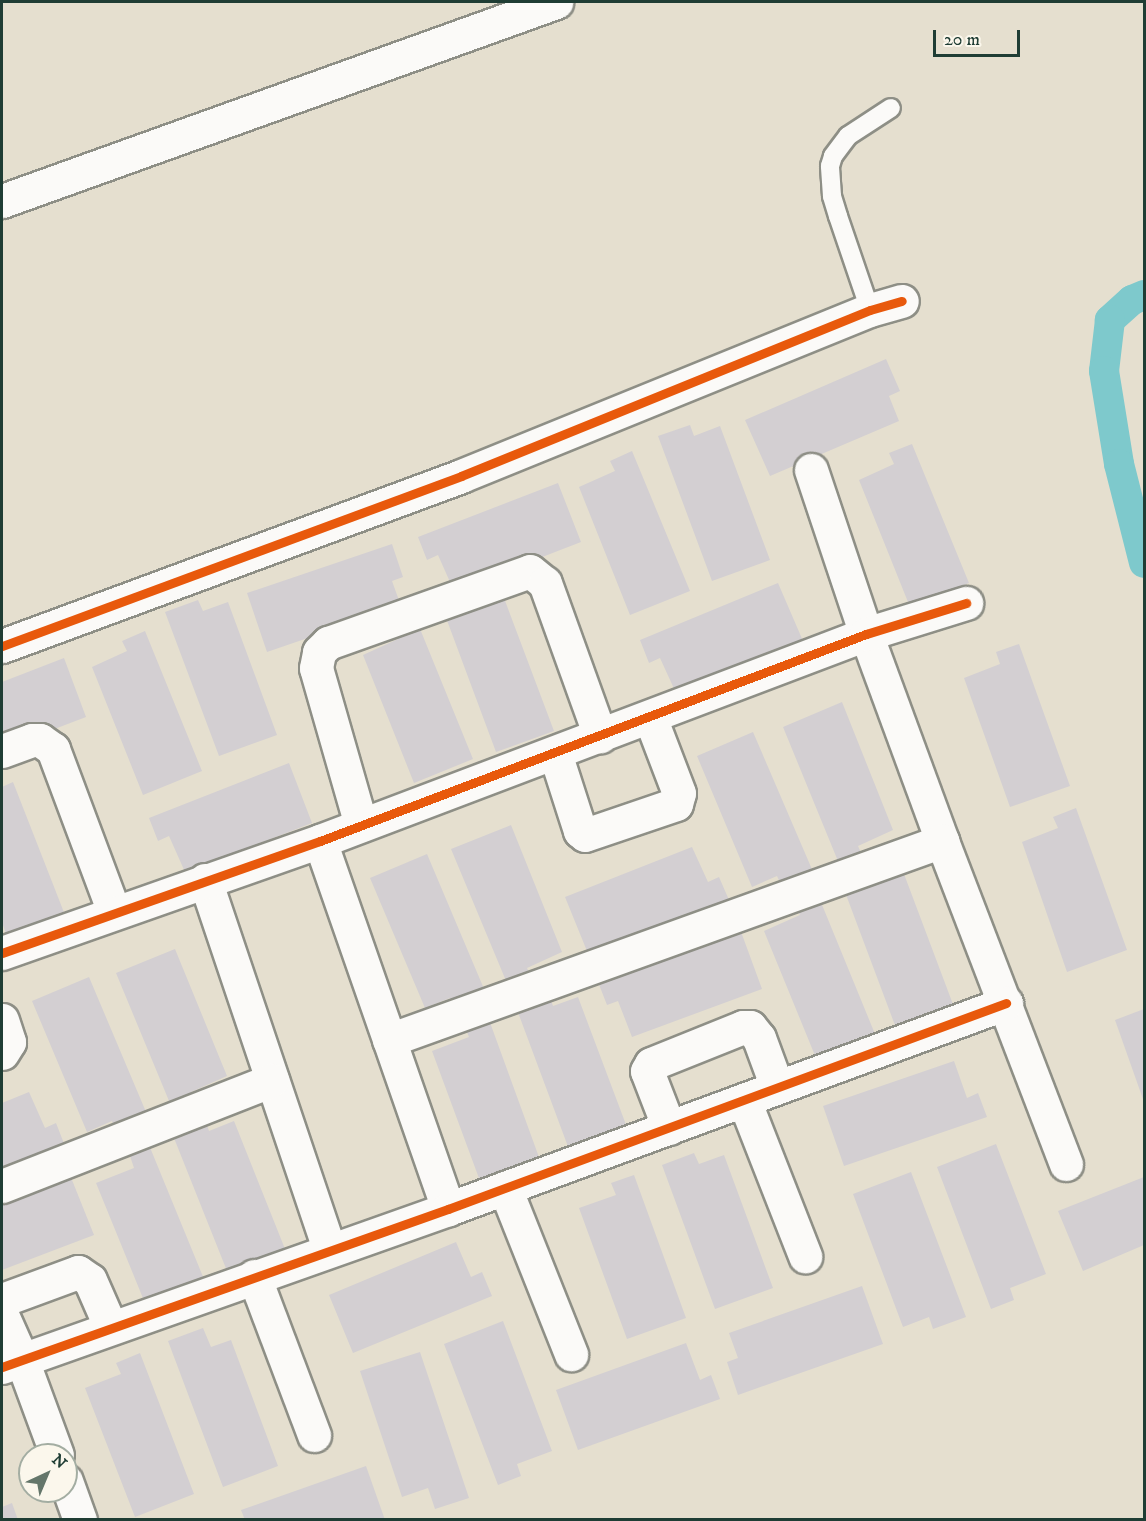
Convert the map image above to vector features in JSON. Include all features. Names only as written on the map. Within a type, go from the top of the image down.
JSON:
[{"type":"street","points":[[2,201],[556,2]]},
{"type":"street","points":[[2,646],[461,476],[867,301],[902,301]]},
{"type":"street","points":[[811,470],[866,634],[942,841],[1066,1164]]},
{"type":"street","points":[[361,825],[316,668],[319,652],[328,643],[530,571],[546,583],[600,736]]},
{"type":"street","points":[[2,953],[320,841],[866,634],[966,603]]},
{"type":"street","points":[[555,753],[580,831],[585,835],[676,804],[679,793],[650,717]]},
{"type":"street","points":[[2,751],[32,740],[40,740],[53,749],[114,912]]},
{"type":"street","points":[[320,841],[448,1209]]},
{"type":"street","points":[[389,1040],[942,841]]},
{"type":"street","points":[[205,880],[329,1249]]},
{"type":"street","points":[[12,1364],[329,1249],[448,1209],[1006,1003]]},
{"type":"street","points":[[2,1020],[9,1042],[2,1053]]},
{"type":"street","points":[[669,1128],[647,1071],[651,1064],[743,1026],[750,1027],[759,1038],[777,1087]]},
{"type":"street","points":[[2,1186],[272,1080]]},
{"type":"street","points":[[744,1100],[805,1256]]},
{"type":"street","points":[[505,1188],[571,1353]]},
{"type":"street","points":[[2,1299],[78,1272],[90,1280],[111,1328]]},
{"type":"street","points":[[254,1276],[314,1435]]},
{"type":"street","points":[[2,1315],[12,1364],[51,1443]]},
{"type":"street","points":[[74,1503],[80,1520]]},
{"type":"lane","points":[[867,301],[838,216],[830,178],[833,156],[848,136],[891,108]]},
{"type":"building","points":[[886,359],[900,391],[889,396],[899,421],[770,476],[745,420]]},
{"type":"building","points":[[690,425],[694,436],[720,426],[770,560],[712,581],[658,436]]},
{"type":"building","points":[[912,444],[969,583],[910,607],[859,480],[894,464],[889,453]]},
{"type":"building","points":[[632,451],[690,591],[630,615],[579,487],[615,471],[610,461]]},
{"type":"building","points":[[558,483],[581,542],[454,591],[438,555],[427,560],[418,537]]},
{"type":"building","points":[[392,544],[403,577],[392,581],[401,606],[267,652],[247,593]]},
{"type":"building","points":[[778,583],[803,641],[676,693],[660,658],[649,663],[640,640]]},
{"type":"building","points":[[475,595],[479,607],[504,598],[554,731],[496,752],[442,607]]},
{"type":"building","points":[[198,600],[203,611],[228,602],[277,735],[219,756],[165,612]]},
{"type":"building","points":[[416,619],[473,759],[414,783],[363,655],[398,639],[393,628]]},
{"type":"building","points":[[145,631],[202,771],[143,795],[92,667],[127,651],[122,641]]},
{"type":"building","points":[[1019,644],[1070,786],[1010,807],[964,678],[1000,664],[996,652]]},
{"type":"building","points":[[64,658],[86,717],[2,749],[2,682]]},
{"type":"building","points":[[842,702],[893,830],[858,846],[863,857],[840,866],[783,727]]},
{"type":"building","points":[[753,732],[814,874],[782,887],[777,876],[752,887],[697,756]]},
{"type":"building","points":[[289,763],[312,823],[185,872],[169,836],[158,841],[149,818]]},
{"type":"building","points":[[13,782],[65,915],[7,937],[2,922],[2,787]]},
{"type":"building","points":[[1076,808],[1127,950],[1067,972],[1022,842],[1058,828],[1053,817]]},
{"type":"building","points":[[511,825],[562,952],[527,968],[532,979],[509,988],[451,849]]},
{"type":"building","points":[[692,847],[708,882],[719,877],[729,900],[589,956],[565,897]]},
{"type":"building","points":[[427,854],[487,996],[454,1009],[450,998],[425,1008],[370,878]]},
{"type":"building","points":[[875,872],[879,883],[904,874],[954,1007],[896,1028],[842,884]]},
{"type":"building","points":[[818,895],[875,1034],[816,1058],[764,931],[800,915],[795,904]]},
{"type":"building","points":[[740,929],[762,989],[632,1037],[618,1001],[607,1005],[598,982]]},
{"type":"building","points":[[175,949],[227,1076],[191,1092],[196,1104],[174,1113],[116,973]]},
{"type":"building","points":[[89,977],[149,1119],[116,1132],[112,1121],[87,1132],[32,1001]]},
{"type":"building","points":[[549,995],[553,1006],[578,997],[628,1130],[570,1152],[516,1007]]},
{"type":"building","points":[[1144,1009],[1144,1102],[1115,1020]]},
{"type":"building","points":[[488,1017],[540,1160],[480,1181],[432,1051],[469,1037],[464,1025]]},
{"type":"building","points":[[954,1061],[967,1098],[978,1093],[987,1117],[844,1166],[823,1106]]},
{"type":"building","points":[[29,1092],[45,1128],[56,1123],[65,1146],[2,1171],[2,1103]]},
{"type":"building","points":[[205,1120],[209,1131],[234,1121],[287,1254],[229,1276],[172,1133]]},
{"type":"building","points":[[996,1144],[1046,1274],[1010,1288],[1014,1300],[991,1309],[937,1167]]},
{"type":"building","points":[[149,1145],[206,1284],[147,1308],[96,1183],[134,1168],[129,1153]]},
{"type":"building","points":[[694,1153],[699,1164],[724,1155],[773,1288],[715,1309],[662,1165]]},
{"type":"building","points":[[911,1172],[966,1317],[933,1329],[929,1317],[903,1327],[853,1194]]},
{"type":"building","points":[[70,1175],[94,1235],[2,1270],[2,1202]]},
{"type":"building","points":[[634,1175],[686,1318],[627,1339],[579,1208],[616,1195],[611,1183]]},
{"type":"building","points":[[1144,1177],[1144,1245],[1083,1271],[1058,1211]]},
{"type":"building","points":[[456,1242],[471,1277],[482,1272],[492,1296],[353,1353],[329,1295]]},
{"type":"building","points":[[862,1286],[883,1344],[738,1395],[727,1362],[738,1358],[729,1333]]},
{"type":"building","points":[[503,1321],[552,1451],[517,1464],[521,1476],[498,1485],[444,1344]]},
{"type":"building","points":[[203,1328],[211,1347],[231,1340],[278,1466],[223,1487],[168,1341]]},
{"type":"building","points":[[686,1343],[700,1380],[711,1375],[720,1399],[578,1450],[556,1390]]},
{"type":"building","points":[[420,1352],[469,1498],[435,1509],[428,1488],[402,1497],[360,1371]]},
{"type":"building","points":[[140,1353],[194,1494],[135,1517],[85,1388],[121,1374],[116,1363]]},
{"type":"building","points":[[366,1466],[385,1520],[245,1520],[241,1510]]},
{"type":"building","points":[[12,1503],[18,1520],[2,1520],[2,1507]]},
{"type":"waterway","points":[[1144,295],[1132,300],[1110,320],[1104,371],[1119,464],[1144,563]]},
{"type":"cycle path","points":[[2,646],[461,476],[870,310],[902,301]]},
{"type":"cycle path","points":[[2,953],[320,841],[866,634],[966,603]]},
{"type":"cycle path","points":[[2,1367],[448,1209],[1006,1003]]}]
